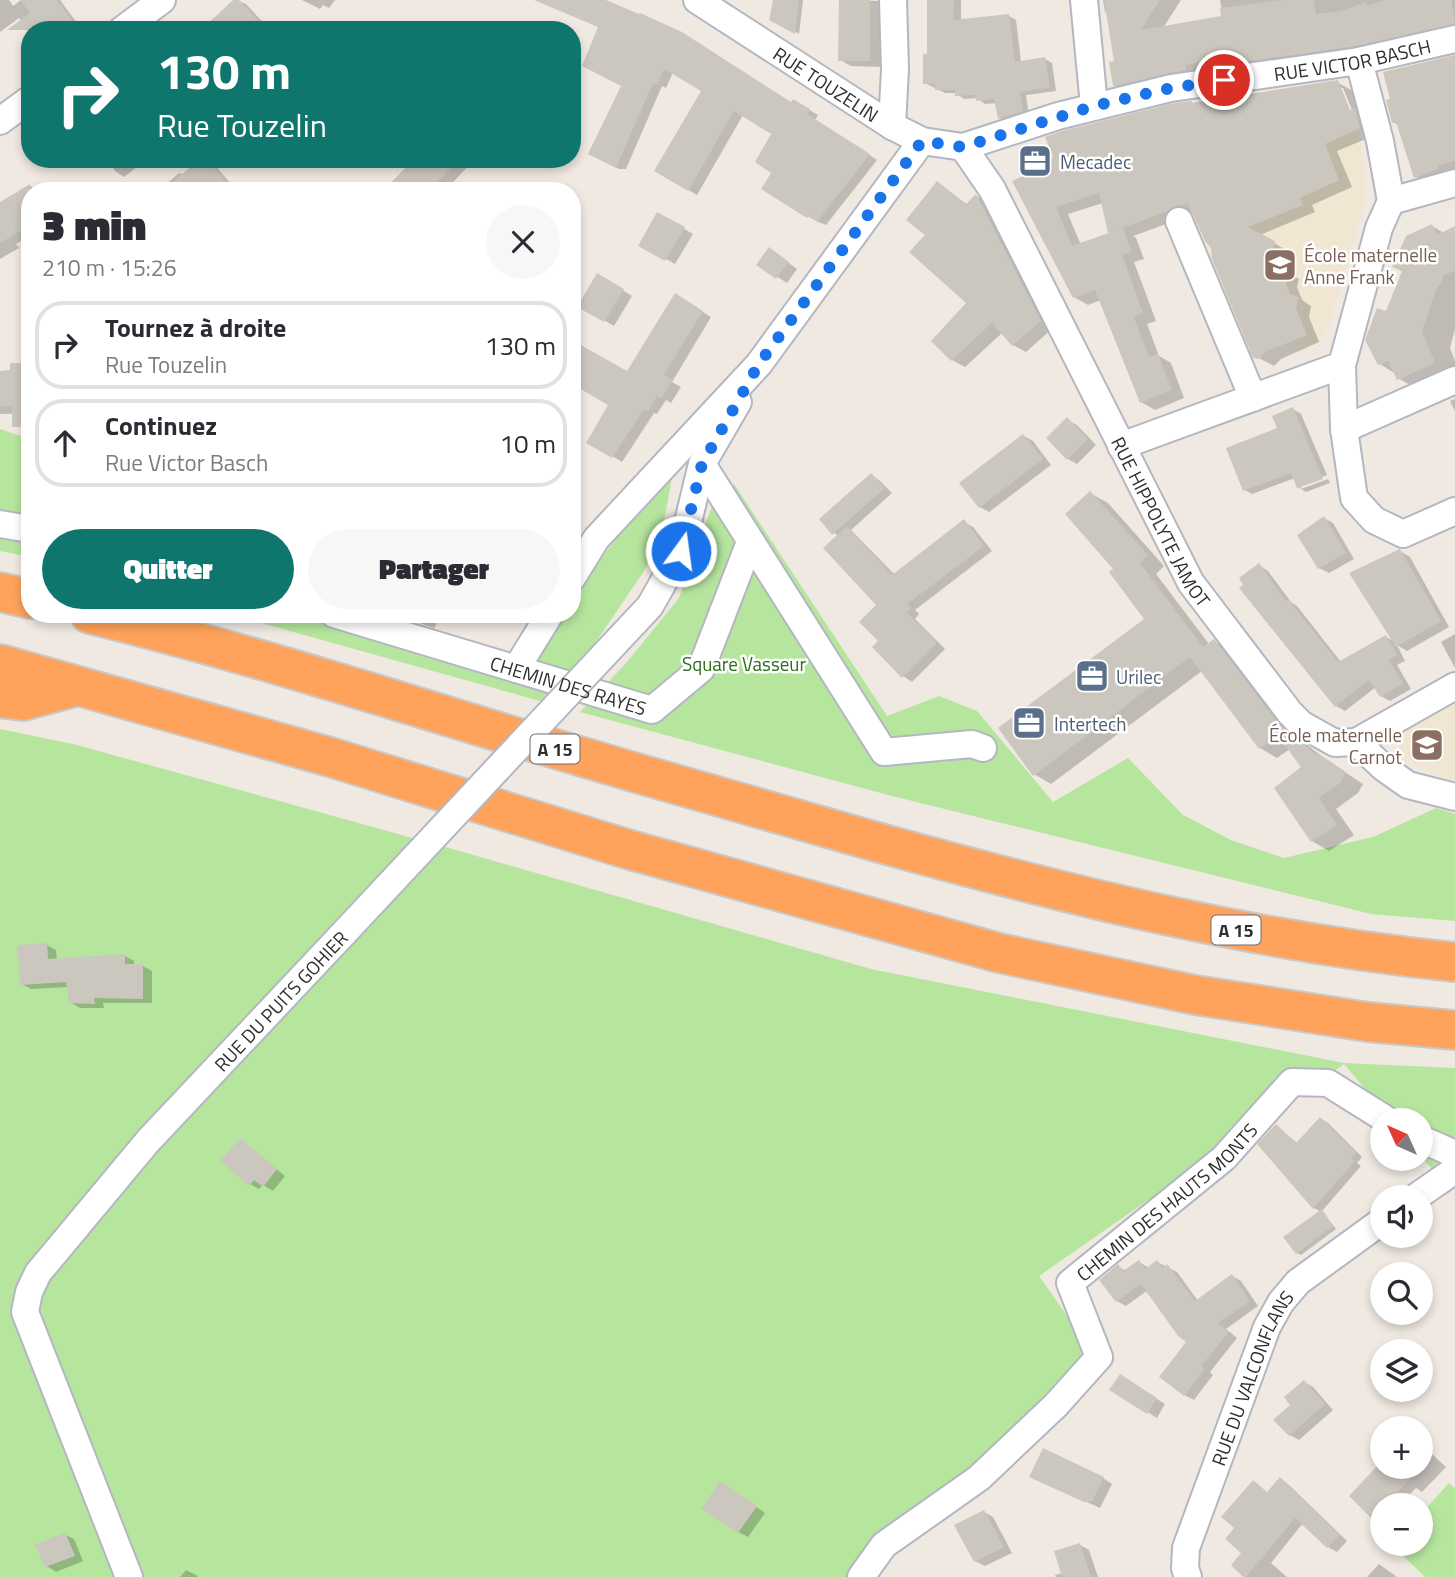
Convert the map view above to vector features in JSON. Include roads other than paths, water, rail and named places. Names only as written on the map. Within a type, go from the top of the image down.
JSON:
[{"type":"highway","points":[[0,592],[21,597]]},
{"type":"highway","name":"A 15","points":[[126,623],[198,641],[632,772],[1019,882],[1204,925],[1378,954],[1455,962]]},
{"type":"highway","points":[[0,664],[330,757],[627,849],[999,953],[1195,996],[1368,1022],[1455,1030]]},
{"type":"highway","points":[[0,698],[23,701],[78,686]]},
{"type":"street","points":[[134,21],[162,0]]},
{"type":"street","name":"RUE TOUZELIN","points":[[697,0],[892,126],[922,141],[963,147]]},
{"type":"street","points":[[892,126],[895,69],[893,0]]},
{"type":"street","points":[[1084,0],[1094,106]]},
{"type":"street","name":"RUE VICTOR BASCH","points":[[963,147],[1094,106],[1171,88],[1359,61],[1455,39]]},
{"type":"street","points":[[1359,61],[1380,141],[1391,201],[1379,228],[1342,365],[1344,429],[1354,498],[1374,520],[1403,534],[1455,511]]},
{"type":"street","points":[[0,121],[21,106]]},
{"type":"street","name":"RUE DU PUITS GOHIER","points":[[129,1577],[26,1312],[29,1292],[38,1273],[148,1141],[650,606],[681,551],[702,464],[759,364],[922,141]]},
{"type":"street","name":"RUE HIPPOLYTE JAMOT","points":[[963,147],[992,189],[1191,583],[1288,711],[1301,724],[1335,743],[1356,743]]},
{"type":"street","points":[[1391,201],[1455,183]]},
{"type":"street","points":[[1179,221],[1253,398]]},
{"type":"street","name":"RUE DU PUITS GOHIER","points":[[581,564],[596,540],[759,364]]},
{"type":"street","points":[[1121,446],[1342,365]]},
{"type":"street","points":[[1344,429],[1455,380]]},
{"type":"street","points":[[702,464],[884,752],[972,744],[983,748]]},
{"type":"street","points":[[0,524],[21,528]]},
{"type":"street","name":"CHEMIN DES RAYES","points":[[364,623],[652,710],[701,669],[750,542]]},
{"type":"street","points":[[516,669],[544,623]]},
{"type":"street","points":[[1455,686],[1356,743],[1408,785],[1455,797]]},
{"type":"street","name":"CHEMIN DES HAUTS MONTS","points":[[861,1577],[884,1545],[979,1478],[1056,1405],[1099,1357],[1070,1283],[1224,1158],[1292,1082],[1328,1083],[1370,1109]]},
{"type":"street","points":[[1433,1144],[1455,1154]]},
{"type":"street","points":[[1433,1185],[1455,1170]]},
{"type":"street","name":"RUE DU VALCONFLANS","points":[[1188,1577],[1185,1568],[1186,1548],[1267,1327],[1276,1310],[1298,1282],[1370,1230]]},
{"type":"place","name":"Mecadec","points":[[1035,161]]},
{"type":"place","name":"École maternelle Anne Frank","points":[[1280,265]]},
{"type":"place","name":"Urilec","points":[[1092,676]]},
{"type":"place","name":"Intertech","points":[[1029,723]]},
{"type":"place","name":"École maternelle Carnot","points":[[1427,745]]},
{"type":"park label","name":"Square Vasseur","points":[[744,663]]}]
